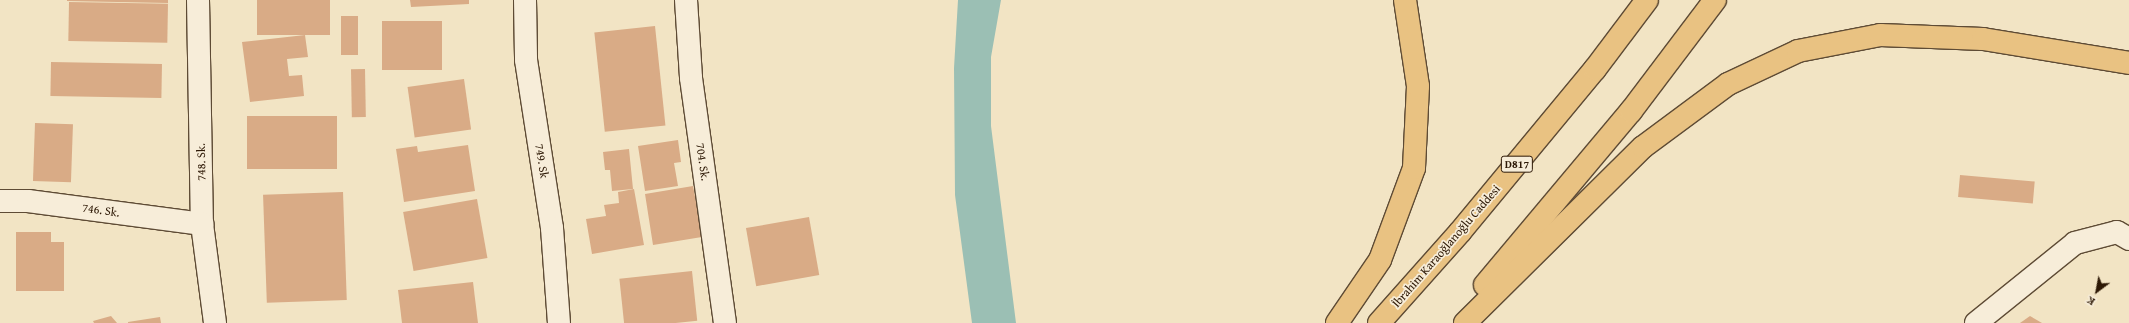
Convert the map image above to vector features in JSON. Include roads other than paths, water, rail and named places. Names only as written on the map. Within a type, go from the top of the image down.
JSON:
[{"type":"highway","points":[[1338,323],[1380,260],[1414,168],[1418,86],[1405,0]]},
{"type":"highway","name":"İbrahim Karaoğlanoğlu Caddesi","points":[[1380,323],[1460,232],[1595,69],[1647,0]]},
{"type":"highway","points":[[1451,323],[1493,277],[1631,111],[1715,0]]},
{"type":"highway","points":[[1464,323],[1643,147],[1728,84],[1798,51],[1880,36],[1983,39],[2129,63]]},
{"type":"street","name":"748. Sk.","points":[[198,0],[202,224],[215,323]]},
{"type":"street","name":"749. Sk","points":[[525,0],[526,60],[552,228],[559,323]]},
{"type":"street","name":"704. Sk.","points":[[686,0],[691,78],[725,323]]},
{"type":"street","name":"746. Sk.","points":[[0,201],[28,201],[202,224]]},
{"type":"street","points":[[1976,323],[2075,243],[2117,232],[2129,239]]},
{"type":"water","points":[[958,0],[1001,0],[991,57],[991,126],[1016,323],[972,323],[955,195],[954,68]]}]
